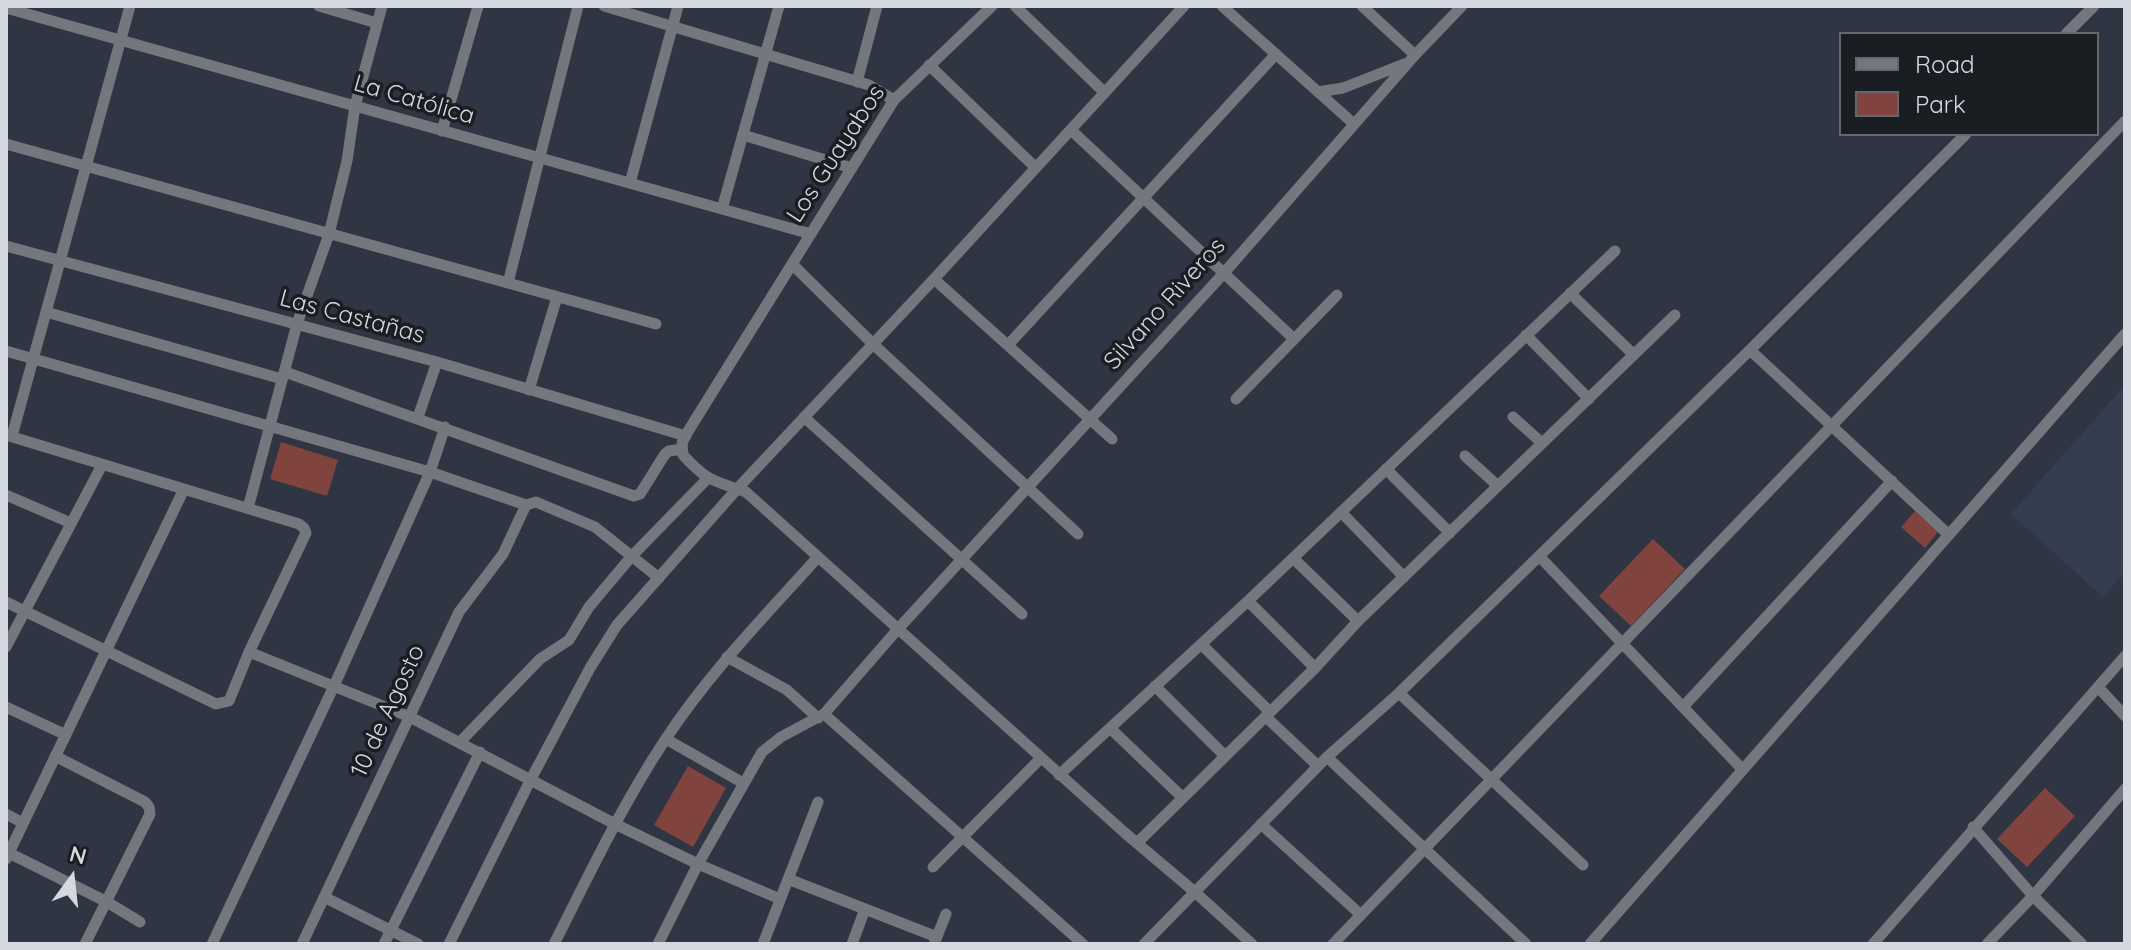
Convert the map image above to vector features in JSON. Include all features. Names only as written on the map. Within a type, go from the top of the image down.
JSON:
[{"type":"street","points":[[6,602],[216,704],[223,704],[229,701],[306,533],[299,524],[9,435],[130,6]]},
{"type":"street","points":[[319,6],[377,23]]},
{"type":"street","points":[[248,508],[297,324],[329,234],[347,161],[355,106],[382,6]]},
{"type":"street","points":[[442,131],[478,6]]},
{"type":"street","points":[[508,283],[578,6]]},
{"type":"street","points":[[604,6],[882,90],[894,100]]},
{"type":"street","points":[[630,183],[678,6]]},
{"type":"street","points":[[722,209],[779,6]]},
{"type":"street","points":[[857,82],[877,6]]},
{"type":"street","name":"Los Guayabos","points":[[682,449],[686,436],[894,100],[992,6]]},
{"type":"street","points":[[1015,6],[1104,92]]},
{"type":"street","points":[[449,944],[531,779],[607,640],[737,489],[1184,6]]},
{"type":"street","points":[[1222,6],[1354,124]]},
{"type":"street","points":[[1318,92],[1378,77],[1412,59],[1362,6]]},
{"type":"street","name":"Silvano Riveros","points":[[821,716],[1462,6]]},
{"type":"street","points":[[2068,32],[2094,6]]},
{"type":"street","name":"La Católica","points":[[6,8],[811,234]]},
{"type":"street","points":[[1008,345],[1276,54]]},
{"type":"street","points":[[929,65],[1036,168]]},
{"type":"street","points":[[1333,944],[1427,850],[2125,121]]},
{"type":"street","points":[[1071,130],[1293,338]]},
{"type":"street","points":[[743,135],[852,168]]},
{"type":"street","points":[[1144,944],[1323,762],[1399,693],[1964,136]]},
{"type":"street","points":[[6,144],[656,324]]},
{"type":"street","name":"Las Castañas","points":[[6,246],[437,362],[686,436]]},
{"type":"street","points":[[1059,775],[1248,601],[1615,251]]},
{"type":"street","points":[[793,265],[873,344],[1078,534]]},
{"type":"street","points":[[934,279],[1112,439]]},
{"type":"street","points":[[1570,293],[1634,355]]},
{"type":"street","points":[[1236,399],[1337,295]]},
{"type":"street","points":[[529,390],[557,297]]},
{"type":"street","points":[[46,312],[283,375],[418,417],[634,496],[640,494],[665,454],[682,449],[683,455],[708,478],[725,487],[746,492],[1059,775],[1252,944]]},
{"type":"street","points":[[1137,843],[1315,668],[1358,621],[1675,315]]},
{"type":"street","points":[[1590,944],[2125,334]]},
{"type":"street","points":[[1526,335],[1589,399]]},
{"type":"street","points":[[1750,350],[1949,535]]},
{"type":"street","points":[[6,351],[430,472],[526,505],[536,502],[595,527],[659,578]]},
{"type":"street","points":[[418,417],[437,362]]},
{"type":"street","points":[[804,417],[1022,614]]},
{"type":"street","points":[[1513,417],[1542,443]]},
{"type":"street","points":[[212,944],[334,686],[430,472],[445,427]]},
{"type":"street","points":[[1465,456],[1498,486]]},
{"type":"street","points":[[6,647],[102,465]]},
{"type":"street","points":[[1386,469],[1450,533]]},
{"type":"street","points":[[461,741],[540,659],[569,640],[589,607],[631,557],[708,478]]},
{"type":"street","points":[[1683,707],[1892,481]]},
{"type":"street","points":[[140,922],[107,902],[7,856],[184,489]]},
{"type":"street","points":[[6,495],[71,523]]},
{"type":"street","name":"10 de Agosto","points":[[302,944],[459,612],[503,554],[526,505]]},
{"type":"street","points":[[1341,512],[1404,577]]},
{"type":"street","points":[[1539,556],[1743,770]]},
{"type":"street","points":[[554,944],[615,824],[666,739],[727,657],[818,557]]},
{"type":"street","points":[[1293,558],[1358,621]]},
{"type":"street","points":[[1248,601],[1315,668]]},
{"type":"street","points":[[1201,644],[1268,714],[1427,850],[1526,944]]},
{"type":"street","points":[[249,652],[410,717],[615,824],[780,899]]},
{"type":"street","points":[[1873,944],[2125,656]]},
{"type":"street","points":[[727,657],[787,690],[821,716],[1083,944]]},
{"type":"street","points":[[1155,686],[1225,756]]},
{"type":"street","points":[[2098,687],[2125,716]]},
{"type":"street","points":[[1399,693],[1583,865]]},
{"type":"street","points":[[6,707],[66,735]]},
{"type":"street","points":[[658,944],[698,864],[762,752],[781,737],[821,716]]},
{"type":"street","points":[[1110,728],[1183,798]]},
{"type":"street","points":[[666,739],[743,783]]},
{"type":"street","points":[[384,944],[480,752]]},
{"type":"street","points":[[55,756],[145,802],[149,807],[150,814],[85,944]]},
{"type":"street","points":[[933,867],[1041,758]]},
{"type":"street","points":[[1987,944],[2033,896],[2125,789]]},
{"type":"street","points":[[763,944],[818,802]]},
{"type":"street","points":[[6,814],[23,823]]},
{"type":"street","points":[[1261,824],[1361,915]]},
{"type":"street","points":[[1973,827],[2033,896],[2082,944]]},
{"type":"street","points":[[788,879],[936,940],[946,914]]},
{"type":"street","points":[[324,897],[418,944]]},
{"type":"street","points":[[852,944],[865,909]]},
{"type":"shaded area","points":[[2125,385],[2125,572],[2103,597],[2011,514]]},
{"type":"green space","points":[[281,442],[338,460],[327,496],[270,479]]},
{"type":"green space","points":[[1915,511],[1938,532],[1925,548],[1901,527]]},
{"type":"green space","points":[[1653,539],[1685,569],[1631,626],[1599,596]]},
{"type":"green space","points":[[688,766],[726,788],[693,847],[654,825]]},
{"type":"green space","points":[[2045,788],[2075,816],[2027,867],[1997,839]]}]
